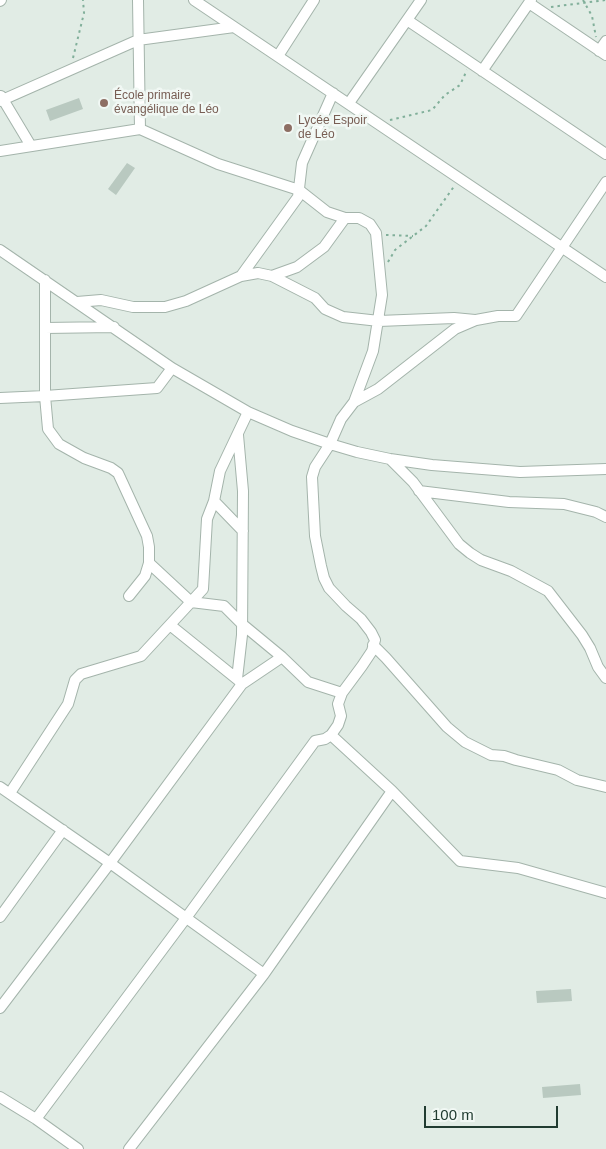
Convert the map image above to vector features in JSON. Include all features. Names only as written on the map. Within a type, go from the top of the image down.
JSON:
[{"type":"street","points":[[138,0],[140,128]]},
{"type":"street","points":[[194,0],[606,277]]},
{"type":"street","points":[[278,56],[314,0]]},
{"type":"street","points":[[349,103],[421,0]]},
{"type":"street","points":[[482,71],[530,1],[538,9],[602,53],[606,41]]},
{"type":"street","points":[[407,20],[606,154]]},
{"type":"street","points":[[32,146],[1,98],[138,40],[234,26]]},
{"type":"street","points":[[241,276],[298,197],[302,163],[334,93]]},
{"type":"street","points":[[0,151],[140,128],[218,164],[299,190],[327,212],[344,218],[359,218],[370,224],[376,233],[382,295],[373,351],[354,402],[341,419],[330,444],[315,467],[312,477],[316,536],[324,578],[329,588],[361,619],[371,632],[375,640],[372,651],[342,693],[338,704],[342,716],[331,735],[325,739],[315,741],[36,1119]]},
{"type":"street","points":[[354,402],[378,389],[455,330],[476,320],[498,316],[516,316],[606,182]]},
{"type":"street","points":[[272,276],[297,267],[324,246],[344,218]]},
{"type":"street","points":[[0,250],[172,368],[248,412],[292,431],[330,444],[390,459],[440,466],[520,472],[606,469]]},
{"type":"street","points":[[77,302],[101,300],[133,307],[165,307],[186,301],[241,276],[258,273],[272,276],[315,298],[325,309],[343,317],[379,321],[454,318],[476,320]]},
{"type":"street","points":[[45,280],[45,396],[48,430],[59,444],[84,458],[112,468],[118,473],[147,536],[149,547],[149,563],[146,576],[129,596]]},
{"type":"street","points":[[45,328],[114,327]]},
{"type":"street","points":[[0,398],[157,388],[172,368]]},
{"type":"street","points":[[10,793],[68,704],[75,680],[81,674],[141,656],[203,589],[207,519],[214,501],[220,471],[248,412]]},
{"type":"street","points":[[238,434],[243,491],[242,635],[239,681]]},
{"type":"street","points":[[390,459],[413,482],[459,544],[481,560],[511,571],[548,591],[582,635],[598,667],[606,678]]},
{"type":"street","points":[[419,491],[509,502],[564,504],[596,512],[606,517]]},
{"type":"street","points":[[214,501],[243,531]]},
{"type":"street","points":[[149,563],[191,602],[224,606],[308,682],[342,693]]},
{"type":"street","points":[[170,625],[239,681]]},
{"type":"street","points":[[373,646],[386,658],[447,727],[465,742],[491,755],[504,756],[558,770],[577,780],[606,787]]},
{"type":"street","points":[[0,1008],[110,863],[239,681],[282,657]]},
{"type":"street","points":[[331,735],[392,791],[460,861],[518,868],[606,893]]},
{"type":"street","points":[[0,786],[264,974]]},
{"type":"street","points":[[129,1149],[264,974],[392,791]]},
{"type":"street","points":[[0,917],[63,830]]},
{"type":"street","points":[[0,1097],[36,1119],[78,1149]]},
{"type":"path","points":[[70,70],[84,13],[83,0]]},
{"type":"path","points":[[583,0],[592,16],[602,53]]},
{"type":"path","points":[[538,9],[606,0]]},
{"type":"path","points":[[378,123],[432,110],[445,95],[460,85],[465,72],[472,64]]},
{"type":"path","points":[[380,274],[395,250],[426,226],[460,178]]},
{"type":"path","points":[[376,233],[414,236]]},
{"type":"building","points":[[79,98],[83,109],[50,121],[46,110]]},
{"type":"building","points":[[127,163],[135,168],[116,195],[108,189]]},
{"type":"building","points":[[571,989],[572,1001],[537,1003],[536,991]]},
{"type":"building","points":[[580,1084],[581,1095],[543,1098],[542,1087]]},
{"type":"place","name":"École primaire évangélique de Léo","points":[[104,103]]},
{"type":"place","name":"Lycée Espoir de Léo","points":[[288,128]]}]
